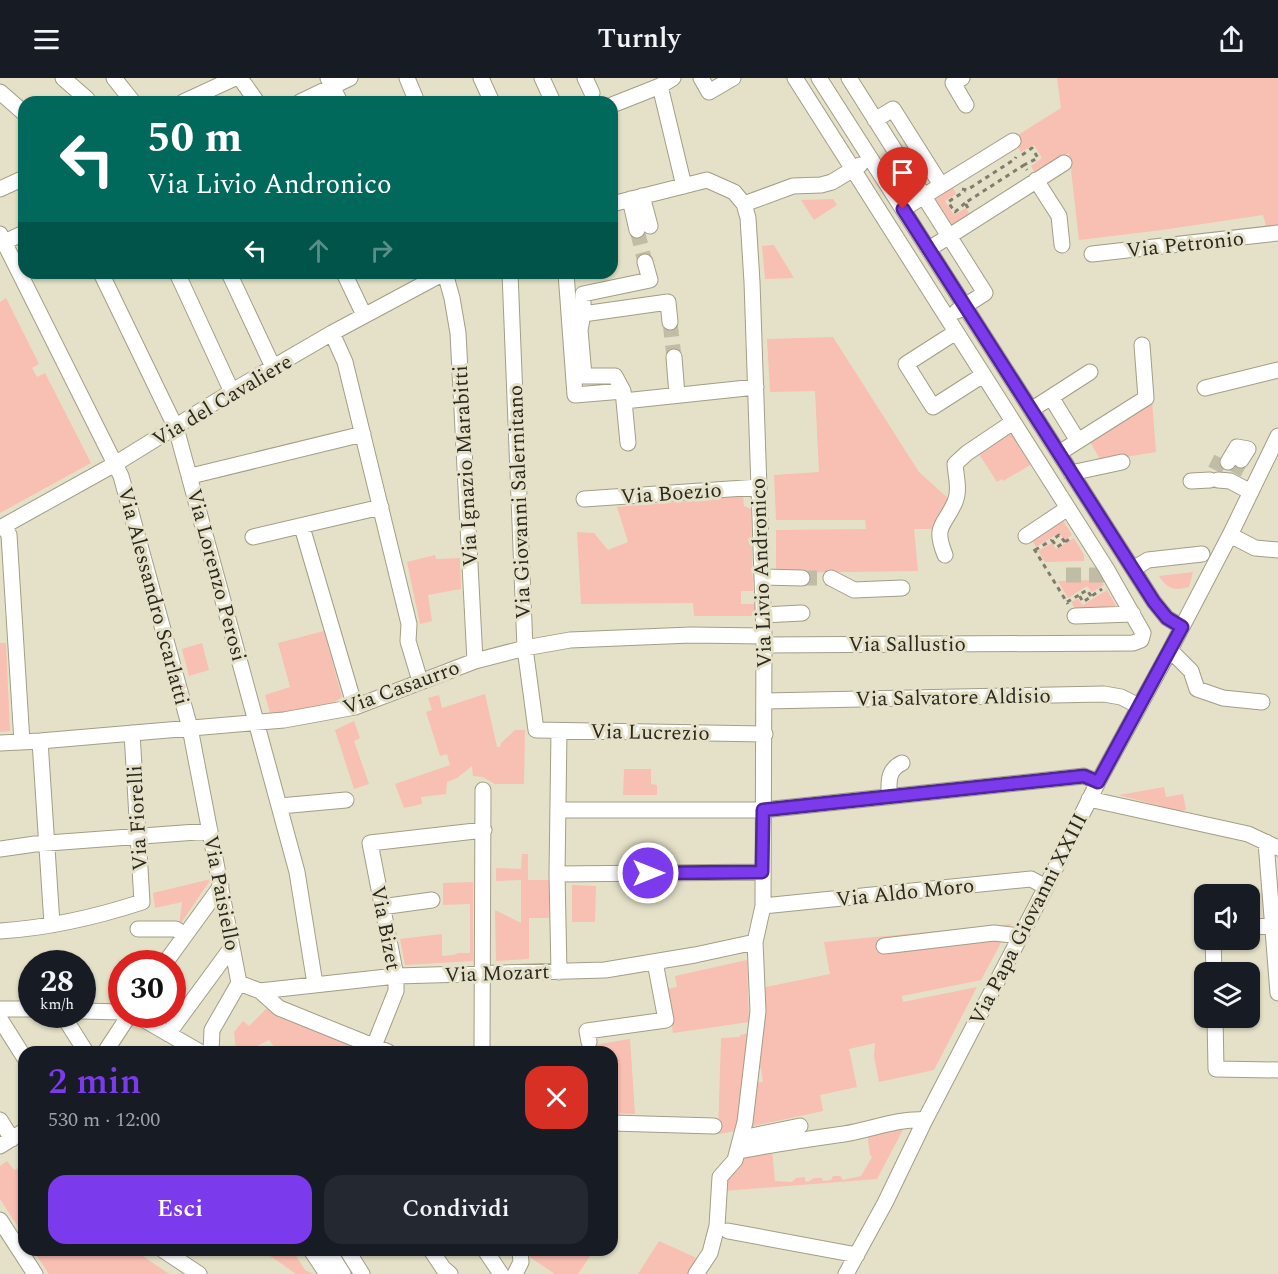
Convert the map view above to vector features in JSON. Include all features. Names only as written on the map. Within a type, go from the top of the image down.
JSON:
[{"type":"street","points":[[63,78],[84,96]]},
{"type":"street","points":[[114,78],[128,96]]},
{"type":"street","points":[[196,96],[235,78]]},
{"type":"street","points":[[240,78],[253,96]]},
{"type":"street","points":[[309,96],[330,82],[350,78]]},
{"type":"street","points":[[406,78],[414,96]]},
{"type":"street","points":[[481,78],[489,96]]},
{"type":"street","points":[[542,78],[550,96]]},
{"type":"street","points":[[585,78],[592,93]]},
{"type":"street","points":[[701,78],[710,92],[733,78]]},
{"type":"street","points":[[795,78],[1083,531],[1133,614],[1075,616]]},
{"type":"street","points":[[819,78],[1160,610],[1167,618],[1182,627]]},
{"type":"street","points":[[962,78],[953,83],[966,105]]},
{"type":"street","points":[[829,93],[850,79],[985,293],[947,317]]},
{"type":"street","points":[[330,82],[337,96]]},
{"type":"street","points":[[618,102],[666,82],[684,186]]},
{"type":"street","points":[[0,92],[18,108]]},
{"type":"street","points":[[875,120],[893,109],[941,185]]},
{"type":"street","points":[[903,209],[1013,141]]},
{"type":"street","points":[[618,202],[707,180],[734,192],[744,204],[793,186],[821,185],[832,182],[870,158]]},
{"type":"street","points":[[929,249],[1064,163]]},
{"type":"street","points":[[1036,180],[1059,216],[1062,245]]},
{"type":"street","points":[[0,189],[18,181]]},
{"type":"street","points":[[636,198],[644,228]]},
{"type":"street","name":"Via Livio Andronico","points":[[740,1145],[758,1011],[755,942],[763,906],[765,734],[756,387],[748,218],[744,204]]},
{"type":"street","name":"Via Petronio","points":[[1092,254],[1278,233]]},
{"type":"street","points":[[1,240],[18,235]]},
{"type":"street","name":"Via Alessandro Scarlatti","points":[[1,240],[18,273]]},
{"type":"street","points":[[628,442],[624,396],[615,376],[584,376],[580,330],[583,294],[650,280],[645,262]]},
{"type":"street","name":"Via Alessandro Scarlatti","points":[[21,279],[121,476],[190,728]]},
{"type":"street","name":"Via Lorenzo Perosi","points":[[104,279],[176,428],[258,722],[297,872],[315,984]]},
{"type":"street","points":[[180,279],[232,392]]},
{"type":"street","points":[[232,279],[273,367]]},
{"type":"street","points":[[347,279],[364,315]]},
{"type":"street","name":"Via del Cavaliere","points":[[2,527],[116,464],[421,279]]},
{"type":"street","name":"Via Ignazio Marabitti","points":[[447,279],[458,333],[475,661]]},
{"type":"street","name":"Via Giovanni Salernitano","points":[[510,279],[525,648],[536,730]]},
{"type":"street","points":[[566,279],[575,395],[677,395],[756,387]]},
{"type":"street","points":[[583,314],[668,302],[670,322]]},
{"type":"street","points":[[956,332],[906,364],[933,406],[983,375]]},
{"type":"street","points":[[332,333],[345,362],[409,624],[408,641],[420,681]]},
{"type":"street","points":[[1059,453],[1146,398],[1142,345]]},
{"type":"street","points":[[674,357],[677,395]]},
{"type":"street","points":[[1205,388],[1278,370]]},
{"type":"street","points":[[1031,410],[1090,372]]},
{"type":"street","points":[[1051,397],[1078,441]]},
{"type":"street","points":[[945,555],[940,543],[939,529],[958,491],[955,464],[967,453],[1013,422]]},
{"type":"street","points":[[190,476],[363,434]]},
{"type":"street","points":[[1191,481],[1228,467],[1278,435]]},
{"type":"street","name":"Via Papa Giovanni XXIII","points":[[846,1274],[885,1203],[1089,799],[1230,535],[1278,435]]},
{"type":"street","points":[[1071,473],[1122,462]]},
{"type":"street","points":[[1228,467],[1251,492]]},
{"type":"street","name":"Via Boezio","points":[[584,499],[759,487]]},
{"type":"street","points":[[254,537],[381,507]]},
{"type":"street","points":[[1026,536],[1068,508]]},
{"type":"street","points":[[2,527],[9,535],[22,742]]},
{"type":"street","points":[[302,527],[355,707]]},
{"type":"street","points":[[1230,535],[1255,548],[1278,550]]},
{"type":"street","points":[[1133,569],[1148,560],[1202,554]]},
{"type":"street","points":[[762,577],[802,578]]},
{"type":"street","points":[[831,578],[854,590],[902,588]]},
{"type":"street","points":[[763,615],[802,613]]},
{"type":"street","name":"Via Sallustio","points":[[764,640],[1133,643],[1141,640],[1143,633],[1133,614]]},
{"type":"street","points":[[1095,615],[1111,642]]},
{"type":"street","name":"Via Casaurro","points":[[0,742],[40,741],[284,720],[355,707],[475,661],[525,648],[570,640],[680,636],[764,640]]},
{"type":"street","points":[[1170,650],[1191,671],[1197,689],[1222,698],[1262,702]]},
{"type":"street","name":"Via Salvatore Aldisio","points":[[765,701],[1104,694],[1121,697],[1139,706]]},
{"type":"street","name":"Via Paisiello","points":[[190,728],[239,983]]},
{"type":"street","name":"Via Lucrezio","points":[[536,730],[765,734]]},
{"type":"street","points":[[559,731],[557,874],[559,972]]},
{"type":"street","name":"Via Fiorelli","points":[[52,924],[115,911],[142,902],[132,733]]},
{"type":"street","points":[[0,922],[0,931],[52,924],[40,741]]},
{"type":"street","points":[[889,797],[889,775],[902,763]]},
{"type":"street","points":[[558,810],[763,810],[1084,776],[1098,782]]},
{"type":"street","points":[[482,1046],[483,790]]},
{"type":"street","points":[[1089,799],[1248,834],[1272,845],[1272,926],[1278,993]]},
{"type":"street","points":[[280,806],[346,800]]},
{"type":"street","name":"Via Bizet","points":[[382,1046],[396,992],[396,976],[370,843],[484,830]]},
{"type":"street","points":[[0,849],[47,843],[210,831]]},
{"type":"street","points":[[557,874],[762,872]]},
{"type":"street","name":"Via Aldo Moro","points":[[763,906],[1031,879],[1046,887]]},
{"type":"street","points":[[174,950],[221,886]]},
{"type":"street","points":[[381,907],[432,900]]},
{"type":"street","points":[[1260,927],[1272,926]]},
{"type":"street","points":[[138,928],[176,929],[184,934]]},
{"type":"street","points":[[884,946],[994,933],[1020,936]]},
{"type":"street","name":"Via Mozart","points":[[239,983],[260,991],[396,976],[605,970],[755,942]]},
{"type":"street","points":[[168,1034],[232,947]]},
{"type":"street","points":[[589,1042],[587,1031],[666,1020],[655,962]]},
{"type":"street","points":[[211,1046],[212,1030],[239,983]]},
{"type":"street","points":[[260,991],[279,1008],[374,1046]]},
{"type":"street","points":[[0,1009],[18,1009]]},
{"type":"street","points":[[0,1019],[18,1048]]},
{"type":"street","points":[[71,1028],[82,1046]]},
{"type":"street","points":[[109,1046],[122,1028]]},
{"type":"street","points":[[157,1028],[189,1046]]},
{"type":"street","points":[[1215,1028],[1216,1069],[1278,1070]]},
{"type":"street","points":[[740,1145],[845,1134],[909,1119],[925,1120]]},
{"type":"street","points":[[0,1120],[12,1139]]},
{"type":"street","points":[[618,1123],[714,1126]]},
{"type":"street","points":[[740,1145],[800,1126]]},
{"type":"street","points":[[696,1274],[710,1253],[717,1226],[720,1177],[735,1161],[740,1145]]},
{"type":"street","points":[[0,1220],[18,1248]]},
{"type":"street","points":[[728,1232],[857,1255]]},
{"type":"street","points":[[23,1256],[35,1274]]},
{"type":"street","points":[[172,1256],[199,1274]]},
{"type":"street","points":[[315,1256],[327,1274]]},
{"type":"street","points":[[331,1256],[343,1274]]},
{"type":"street","points":[[351,1256],[362,1274]]},
{"type":"street","points":[[435,1256],[450,1274]]},
{"type":"street","points":[[489,1256],[501,1274]]},
{"type":"street","points":[[515,1274],[520,1256]]},
{"type":"path","points":[[1023,153],[1032,148],[1038,158],[1024,165]]},
{"type":"path","points":[[990,176],[995,184]]},
{"type":"path","points":[[965,203],[955,212],[948,202],[967,190]]},
{"type":"path","points":[[1052,540],[1057,548],[1083,531]]},
{"type":"path","points":[[1034,550],[1059,535],[1065,542]]},
{"type":"path","points":[[1026,536],[1075,616]]},
{"type":"path","points":[[1078,595],[1083,602],[1114,581]]},
{"type":"path","points":[[1066,602],[1087,590],[1091,596]]},
{"type":"shaded area","points":[[1057,78],[1278,78],[1278,227],[1267,229],[1263,215],[1079,240],[1069,153],[1035,173],[1031,166],[1042,158],[1034,145],[1021,152],[1013,138],[1061,108]]},
{"type":"shaded area","points":[[952,185],[956,194],[945,201],[954,215],[966,208],[970,215],[953,226],[934,196]]},
{"type":"shaded area","points":[[833,199],[837,205],[814,220],[801,200]]},
{"type":"shaded area","points":[[774,245],[794,278],[765,279],[762,246]]},
{"type":"shaded area","points":[[6,298],[39,364],[32,368],[37,377],[45,373],[91,463],[0,513],[0,302]]},
{"type":"shaded area","points":[[833,337],[919,472],[951,501],[932,529],[914,529],[918,571],[776,573],[776,530],[866,529],[865,520],[776,520],[774,475],[819,472],[815,391],[770,392],[767,339]]},
{"type":"shaded area","points":[[1152,401],[1156,452],[1101,461],[1089,440]]},
{"type":"shaded area","points":[[1009,428],[1032,464],[1003,481],[1002,479],[997,482],[975,448]]},
{"type":"shaded area","points":[[743,496],[744,506],[751,509],[753,591],[741,591],[741,604],[755,604],[755,616],[694,616],[693,603],[581,604],[577,532],[594,533],[608,550],[628,542],[617,507]]},
{"type":"shaded area","points":[[1063,520],[1072,535],[1065,540],[1059,533],[1036,547],[1030,537]]},
{"type":"shaded area","points":[[1074,538],[1084,555],[1084,561],[1045,562],[1038,551],[1052,543],[1056,549]]},
{"type":"shaded area","points":[[435,555],[436,559],[460,558],[461,589],[428,595],[432,621],[420,624],[407,562]]},
{"type":"shaded area","points":[[1193,572],[1189,587],[1179,589],[1171,588],[1159,576]]},
{"type":"shaded area","points":[[1100,580],[1104,585],[1092,592],[1087,586],[1068,598],[1058,581]]},
{"type":"shaded area","points":[[1107,590],[1116,606],[1111,612],[1078,613],[1071,602],[1078,599],[1083,605]]},
{"type":"shaded area","points":[[324,631],[342,697],[317,709],[270,713],[265,695],[290,687],[278,643]]},
{"type":"shaded area","points":[[0,643],[6,643],[10,731],[0,732]]},
{"type":"shaded area","points":[[202,643],[209,670],[189,676],[182,649]]},
{"type":"shaded area","points":[[485,694],[497,747],[500,747],[501,743],[515,730],[525,730],[524,784],[495,784],[483,777],[473,776],[472,766],[457,778],[447,782],[446,794],[421,797],[422,804],[404,808],[395,784],[450,765],[447,754],[440,756],[426,712],[432,710],[428,698],[439,695],[442,708]]},
{"type":"shaded area","points":[[354,721],[360,738],[354,741],[369,784],[354,789],[335,730]]},
{"type":"shaded area","points":[[624,769],[651,769],[651,784],[657,785],[657,795],[623,795]]},
{"type":"shaded area","points":[[1164,787],[1166,797],[1183,794],[1186,810],[1179,811],[1119,795]]},
{"type":"shaded area","points":[[522,854],[528,854],[528,880],[549,880],[549,918],[529,918],[529,959],[496,961],[495,910],[521,923],[521,880],[496,881],[496,868],[521,869]]},
{"type":"shaded area","points":[[211,879],[179,926],[182,902],[155,908],[153,893]]},
{"type":"shaded area","points":[[473,882],[473,961],[405,965],[400,939],[442,934],[442,956],[470,953],[470,904],[443,905],[443,883]]},
{"type":"shaded area","points":[[572,885],[596,886],[595,922],[572,922]]},
{"type":"shaded area","points":[[1011,924],[981,980],[902,996],[903,1002],[977,987],[934,1070],[879,1082],[874,1056],[875,1043],[849,1049],[857,1087],[820,1095],[823,1111],[749,1127],[753,1083],[763,1082],[761,1068],[754,1069],[766,987],[830,974],[824,942]]},
{"type":"shaded area","points":[[747,960],[749,1022],[673,1033],[666,989],[677,987],[675,976]]},
{"type":"shaded area","points":[[270,1005],[351,1043],[352,1046],[273,1046],[269,1040],[258,1046],[235,1046],[234,1032],[243,1021],[249,1026]]},
{"type":"shaded area","points":[[751,1033],[737,1131],[718,1134],[721,1038],[740,1037],[740,1035]]},
{"type":"shaded area","points":[[630,1039],[635,1114],[618,1113],[618,1046],[587,1046]]},
{"type":"shaded area","points":[[906,1124],[877,1179],[723,1191],[723,1185],[745,1154],[772,1150],[775,1181],[792,1182],[796,1178],[805,1177],[805,1181],[808,1182],[814,1178],[822,1178],[823,1181],[831,1180],[833,1176],[840,1176],[843,1180],[861,1176],[872,1157],[867,1132]]},
{"type":"shaded area","points":[[7,1161],[14,1170],[18,1168],[18,1227],[0,1199],[0,1166]]},
{"type":"shaded area","points":[[659,1241],[701,1260],[693,1274],[638,1274]]},
{"type":"shaded area","points":[[37,1256],[143,1256],[169,1274],[49,1274]]},
{"type":"shaded area","points":[[270,1256],[296,1256],[305,1270],[313,1274],[296,1274]]},
{"type":"shaded area","points":[[528,1256],[590,1256],[578,1274],[555,1274]]},
{"type":"tunnel","points":[[637,230],[645,262]]},
{"type":"tunnel","points":[[670,322],[674,357]]},
{"type":"tunnel","points":[[1215,470],[1221,458]]},
{"type":"tunnel","points":[[1234,473],[1241,460]]},
{"type":"tunnel","points":[[1066,575],[1110,575]]},
{"type":"tunnel","points":[[802,578],[831,578]]},
{"type":"route","points":[[648,873],[762,872],[763,810],[1084,776],[1098,782],[1182,627],[1167,618],[1154,602],[903,209]]}]
